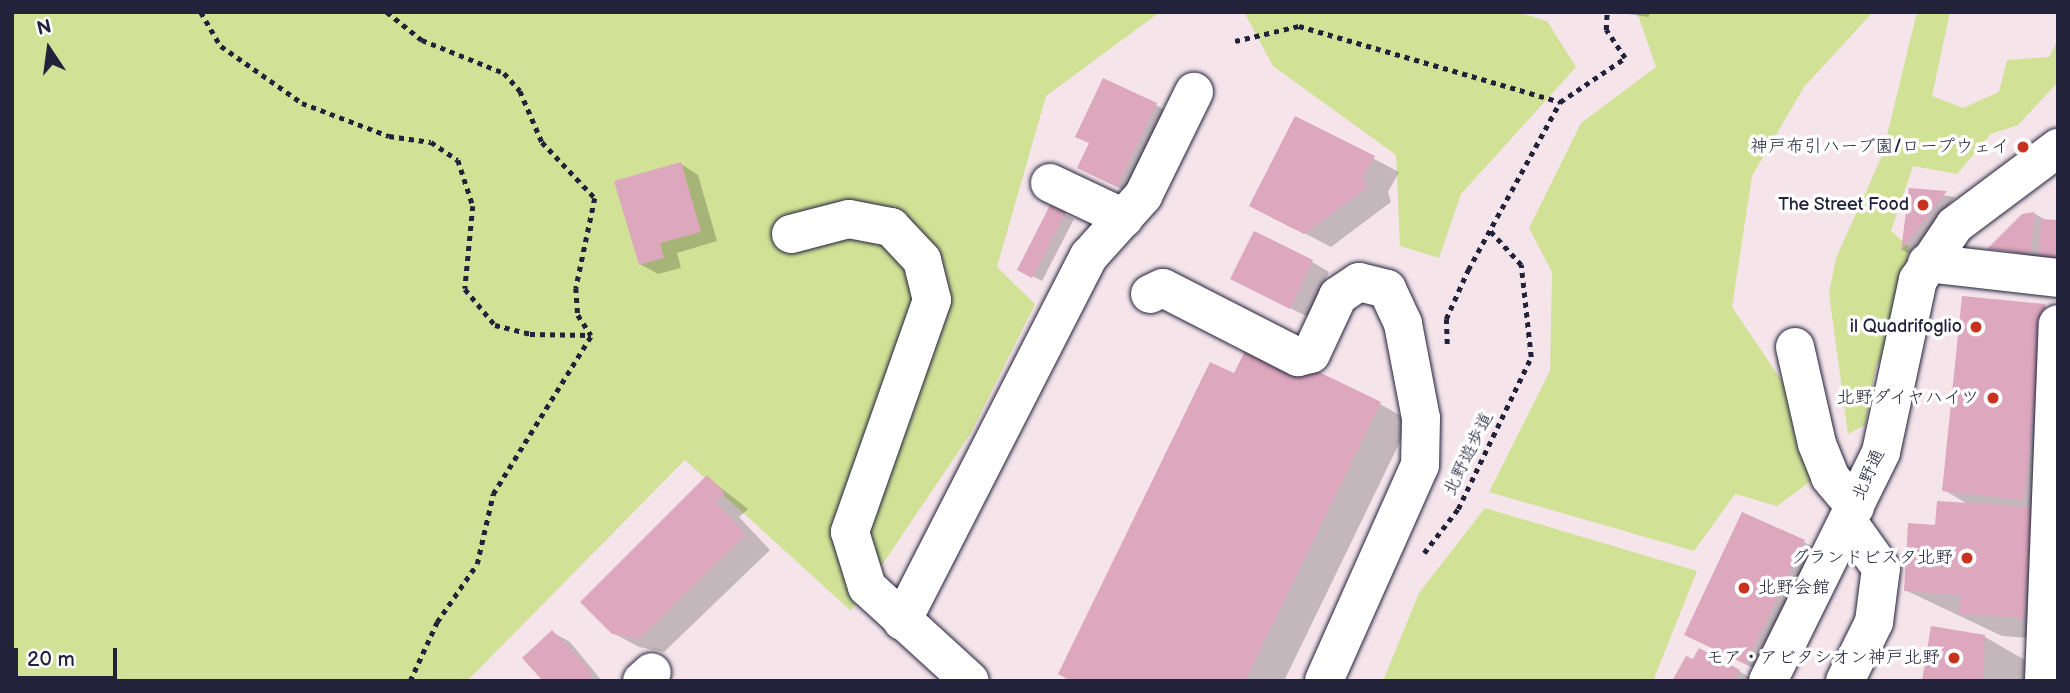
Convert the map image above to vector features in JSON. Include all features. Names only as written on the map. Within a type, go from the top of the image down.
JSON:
[{"type":"main road","points":[[902,621],[1089,256],[1143,196],[1194,92]]},
{"type":"main road","name":"北野通","points":[[1768,681],[1881,452],[1918,280],[1927,263],[1955,225],[2058,148]]},
{"type":"main road","points":[[1049,183],[1124,218]]},
{"type":"main road","points":[[791,234],[849,219],[891,227],[922,260],[932,300],[850,532],[867,587],[970,681]]},
{"type":"main road","points":[[1927,263],[2058,278]]},
{"type":"main road","points":[[1150,294],[1163,288],[1298,357],[1311,354],[1338,296],[1359,282],[1387,289],[1403,324],[1421,418],[1420,464],[1324,681]]},
{"type":"main road","points":[[2044,681],[2056,436],[2058,324]]},
{"type":"main road","points":[[1795,347],[1817,444],[1830,477],[1881,568],[1874,622],[1845,681]]},
{"type":"path","points":[[201,12],[221,46],[302,103],[390,136],[431,142],[458,160],[473,206],[465,289],[495,325],[530,334],[591,335]]},
{"type":"path","points":[[387,12],[422,40],[504,73],[520,91],[541,142],[595,198],[576,288],[578,315],[591,335]]},
{"type":"path","points":[[1468,270],[1560,102],[1625,58],[1606,30],[1606,12]]},
{"type":"path","points":[[1235,41],[1299,26],[1560,102]]},
{"type":"path","name":"北野遊歩道","points":[[1420,557],[1458,509],[1531,357],[1521,265],[1490,231]]},
{"type":"path","points":[[411,681],[437,622],[477,564],[493,494],[591,335]]},
{"type":"green space","points":[[12,12],[1160,12],[1046,96],[997,267],[1035,304],[971,433],[851,611],[685,460],[467,681],[12,681]]},
{"type":"green space","points":[[1244,12],[1517,12],[1547,21],[1576,67],[1461,194],[1439,258],[1400,246],[1396,155],[1273,66]]},
{"type":"green space","points":[[1637,12],[1873,12],[1804,87],[1752,176],[1732,307],[1800,408],[1822,473],[1777,506],[1735,494],[1694,551],[1489,492],[1550,371],[1552,272],[1529,228],[1581,123],[1656,67]]},
{"type":"green space","points":[[1917,12],[1950,12],[1932,96],[1963,108],[1999,92],[2007,60],[2049,57],[2058,39],[2058,82],[2018,125],[1991,134],[1957,174],[1913,166],[1891,231],[1909,247],[1897,334],[1876,367],[1865,425],[1848,434],[1829,293],[1836,258],[1882,156]]},
{"type":"green space","points":[[1485,508],[1697,571],[1653,681],[1383,681],[1419,593]]},
{"type":"building","points":[[1103,78],[1157,103],[1117,187],[1077,168],[1089,143],[1075,137]]},
{"type":"building","points":[[1295,116],[1375,156],[1363,177],[1367,188],[1304,234],[1249,206]]},
{"type":"building","points":[[681,162],[701,232],[660,243],[664,258],[639,265],[614,181]]},
{"type":"building","points":[[1909,188],[1947,191],[1901,251]]},
{"type":"building","points":[[1050,205],[1066,212],[1032,278],[1017,270]]},
{"type":"building","points":[[2035,212],[2031,253],[1987,249],[2022,214]]},
{"type":"building","points":[[2041,219],[2058,220],[2058,259],[2039,258]]},
{"type":"building","points":[[1254,231],[1313,260],[1290,309],[1230,279]]},
{"type":"building","name":"北野ダイヤハイツ","points":[[1962,296],[2045,304],[2024,500],[1942,491]]},
{"type":"building","points":[[1251,339],[1381,402],[1245,681],[1071,681],[1058,674],[1210,362],[1234,373]]},
{"type":"building","points":[[707,475],[725,493],[715,502],[746,534],[639,639],[612,634],[580,602]]},
{"type":"building","name":"グランドビスタ北野","points":[[1937,501],[2032,507],[2024,618],[1959,614],[1961,595],[1904,591],[1908,523],[1935,525]]},
{"type":"building","name":"北野会館","points":[[1742,512],[1805,540],[1746,664],[1684,635]]},
{"type":"building","name":"モア・アビタシオン神戸北野","points":[[1931,626],[1985,635],[1983,681],[1922,681]]},
{"type":"building","points":[[552,630],[589,669],[593,681],[543,681],[522,658]]},
{"type":"building","points":[[1699,648],[1740,670],[1734,681],[1672,681],[1686,656],[1693,659]]},
{"type":"place","name":"神戸布引ハーブ園/ロープウェイ","points":[[2023,147]]},
{"type":"place","name":"The Street Food","points":[[1923,205]]},
{"type":"place","name":"il Quadrifoglio","points":[[1976,327]]},
{"type":"place","name":"北野ダイヤハイツ","points":[[1993,398]]},
{"type":"place","name":"グランドビスタ北野","points":[[1967,558]]},
{"type":"place","name":"北野会館","points":[[1744,588]]},
{"type":"place","name":"モア・アビタシオン神戸北野","points":[[1954,658]]}]
